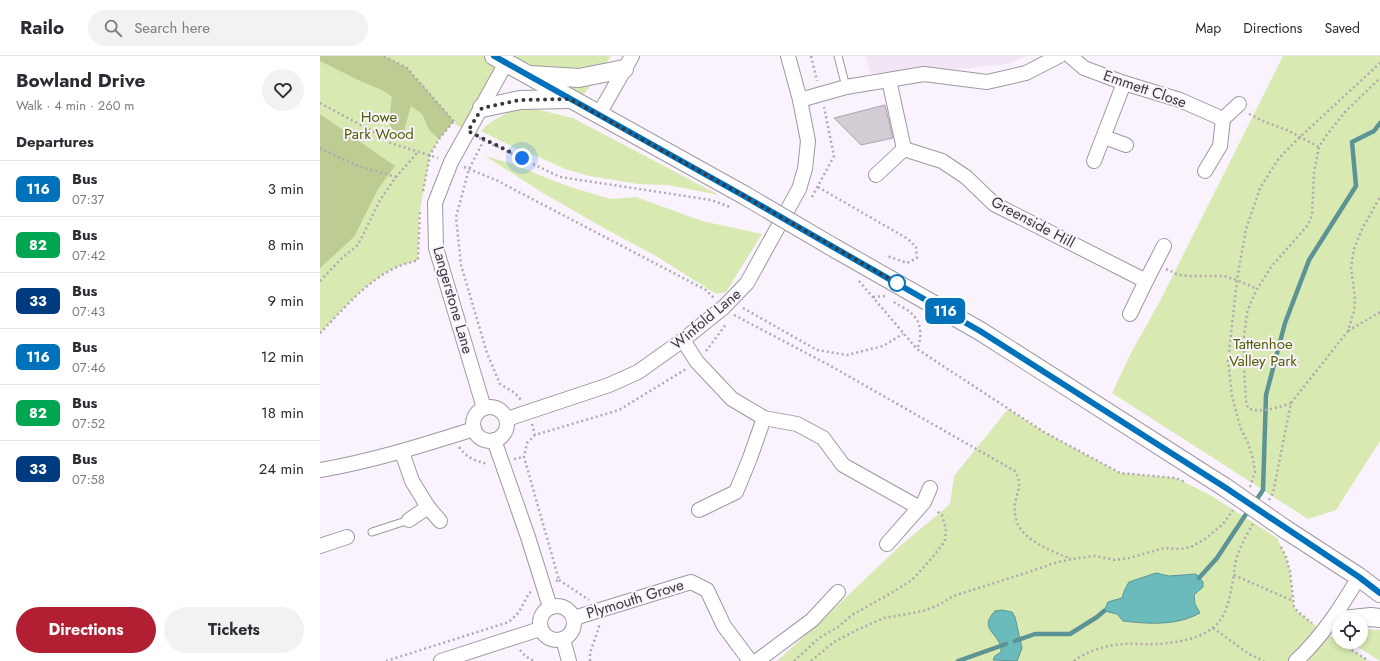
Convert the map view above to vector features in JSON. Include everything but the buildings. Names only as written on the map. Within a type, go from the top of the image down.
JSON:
[{"type":"street","name":"Winfold Lane","points":[[506,419],[609,385],[638,372],[683,340],[724,307],[747,283],[799,189],[805,169],[808,141],[800,100],[788,56]]},
{"type":"street","points":[[800,100],[846,88],[924,74],[987,82],[1026,73],[1058,56]]},
{"type":"street","name":"Emmett Close","points":[[1070,56],[1084,68],[1124,83],[1180,100],[1224,119]]},
{"type":"street","name":"Langerstone Lane","points":[[484,408],[436,248],[434,203],[452,162],[482,108],[500,59]]},
{"type":"street","points":[[500,59],[598,114],[740,202],[836,248],[980,331],[1226,488],[1282,536],[1359,577],[1379,591]]},
{"type":"street","points":[[525,74],[579,78],[628,62]]},
{"type":"street","points":[[598,114],[628,62]]},
{"type":"street","points":[[876,176],[904,149],[889,80]]},
{"type":"street","points":[[1094,161],[1124,83]]},
{"type":"street","points":[[482,108],[520,100],[570,99]]},
{"type":"street","points":[[1205,171],[1220,146],[1224,119],[1239,104]]},
{"type":"street","points":[[1104,137],[1126,145]]},
{"type":"street","name":"Greenside Hill","points":[[904,149],[942,161],[966,177],[994,204],[1146,281]]},
{"type":"street","points":[[1130,314],[1164,246]]},
{"type":"street","points":[[683,340],[697,362],[732,399],[764,418],[797,424],[823,438],[843,465],[921,504]]},
{"type":"street","points":[[489,407],[500,410],[506,419],[506,430],[499,438],[494,440],[484,440],[476,434],[474,429],[474,419],[476,414],[484,408],[489,407]]},
{"type":"street","points":[[699,510],[736,492],[764,418]]},
{"type":"street","points":[[320,470],[350,465],[402,452],[474,429]]},
{"type":"street","points":[[494,440],[528,537],[550,607]]},
{"type":"street","points":[[402,452],[412,481],[428,507],[440,521]]},
{"type":"street","points":[[888,544],[921,504],[930,488]]},
{"type":"street","points":[[409,520],[428,507]]},
{"type":"street","points":[[320,546],[347,537]]},
{"type":"street","points":[[1341,613],[1359,577]]},
{"type":"street","name":"Plymouth Grove","points":[[574,618],[691,582],[706,590],[724,626],[750,661]]},
{"type":"street","points":[[757,661],[812,620],[838,592]]},
{"type":"street","points":[[555,605],[561,606],[569,610],[574,618],[575,624],[573,630],[563,639],[551,639],[547,637],[540,629],[541,615],[550,607],[555,605]]},
{"type":"street","points":[[1368,617],[1380,618]]},
{"type":"street","points":[[1296,661],[1332,625]]},
{"type":"street","points":[[441,661],[540,629]]},
{"type":"street","points":[[563,639],[569,661]]},
{"type":"lane","points":[[838,56],[846,88]]},
{"type":"lane","points":[[372,532],[409,520]]},
{"type":"path","points":[[384,56],[407,68],[458,126],[560,177],[711,200],[740,202]]},
{"type":"path","points":[[1251,485],[1255,472],[1253,459],[1248,443],[1241,429],[1235,408],[1228,361],[1237,280],[1246,229],[1260,188],[1279,158],[1380,63]]},
{"type":"path","points":[[1291,403],[1278,408],[1253,411],[1248,408],[1246,401],[1244,367],[1244,338],[1247,313],[1257,290],[1271,267],[1308,225],[1312,210],[1314,172],[1319,147],[1345,112],[1380,78]]},
{"type":"path","points":[[320,102],[372,131],[387,142],[452,162],[496,180],[706,290],[734,315],[829,365],[1015,471],[1020,485],[1015,505],[1016,519],[1020,530],[1032,542],[1071,559]]},
{"type":"path","points":[[1239,104],[1244,111],[1254,117],[1287,130],[1319,147]]},
{"type":"path","points":[[484,140],[470,169],[456,217],[461,265],[487,353],[500,384],[515,393],[524,402],[535,435]]},
{"type":"path","points":[[320,148],[355,165],[396,177]]},
{"type":"path","points":[[320,281],[341,259],[358,245],[380,200],[396,177],[418,152]]},
{"type":"path","points":[[818,187],[908,239],[916,247],[917,258],[907,263],[887,256]]},
{"type":"path","points":[[1348,331],[1354,311],[1355,299],[1351,267],[1354,250],[1362,228],[1380,197]]},
{"type":"path","points":[[1155,264],[1179,275],[1203,277],[1224,276],[1237,280],[1257,290]]},
{"type":"path","points":[[320,333],[366,287],[380,276],[396,267]]},
{"type":"path","points":[[856,277],[917,349],[1044,432],[1120,473],[1176,478],[1188,484]]},
{"type":"path","points":[[873,298],[885,296],[913,314],[918,322],[920,332],[920,341],[917,349]]},
{"type":"path","points":[[742,308],[817,350],[848,355],[883,346],[903,334]]},
{"type":"path","points":[[1273,493],[1291,403],[1348,331],[1380,312]]},
{"type":"path","points":[[386,661],[509,622],[519,612],[529,593],[559,580],[524,457],[527,443],[535,435],[619,410],[675,377],[697,362],[718,336]]},
{"type":"path","points":[[794,661],[820,638],[852,615],[912,580],[932,558],[945,541],[946,529],[942,515],[921,504]]},
{"type":"path","points":[[811,661],[834,642],[856,630],[884,618],[923,611],[939,605],[953,596],[1071,559],[1095,556],[1115,560],[1164,548],[1191,548],[1206,540],[1224,524]]},
{"type":"path","points":[[1074,661],[1109,646],[1175,642],[1202,634],[1213,628],[1221,619],[1226,608],[1234,575],[1234,566],[1247,535]]},
{"type":"path","points":[[1234,575],[1293,601],[1290,571],[1282,536]]},
{"type":"path","points":[[1213,628],[1249,654],[1264,661]]},
{"type":"path","points":[[1350,649],[1369,661]]},
{"type":"shaded area","points":[[866,56],[1026,56],[1009,64],[950,70],[919,67],[870,74]]},
{"type":"green space","name":"Howe Park Wood","points":[[320,56],[494,56],[506,63],[468,131],[458,126],[454,121],[439,139],[430,155],[419,215],[418,260],[398,267],[374,281],[355,297],[320,333]]},
{"type":"green space","points":[[320,56],[384,56],[407,68],[454,121],[439,139],[429,130],[422,114],[411,106],[404,131],[399,133],[391,128],[389,119],[392,97],[384,91],[320,61]]},
{"type":"green space","points":[[501,56],[611,56],[578,103]]},
{"type":"green space","name":"Tattenhoe Valley Park","points":[[1283,56],[1380,56],[1380,441],[1336,510],[1308,519],[1112,393]]},
{"type":"green space","points":[[515,109],[544,111],[573,118],[719,195],[668,185],[638,184],[589,176],[565,169],[515,148],[481,131],[493,121]]},
{"type":"green space","points":[[320,114],[395,166],[378,189],[354,237],[320,268]]},
{"type":"green space","points":[[485,156],[514,164],[573,188],[611,199],[636,197],[702,221],[762,234],[726,292],[716,294],[656,256],[543,193]]},
{"type":"green space","points":[[1008,409],[1044,432],[1120,473],[1176,478],[1212,496],[1277,538],[1286,557],[1290,571],[1294,607],[1298,612],[1332,637],[1332,649],[1351,649],[1369,661],[777,661],[899,547],[950,504],[954,476]]},
{"type":"green space","points":[[1368,629],[1380,630],[1380,661],[1361,649],[1368,649]]},
{"type":"water","points":[[1156,573],[1169,576],[1196,574],[1203,582],[1203,587],[1194,595],[1195,604],[1200,613],[1172,622],[1143,623],[1123,621],[1117,614],[1104,611],[1108,602],[1122,598],[1129,582]]},
{"type":"water","points":[[1002,610],[1012,612],[1015,617],[1022,648],[1017,661],[993,660],[995,656],[1001,652],[1001,648],[1000,643],[989,628],[988,624],[995,611]]},
{"type":"waterway","points":[[1255,502],[1263,490],[1266,395],[1285,323],[1309,260],[1356,186],[1352,142],[1374,131],[1380,123]]},
{"type":"waterway","points":[[1199,578],[1217,558],[1250,508]]},
{"type":"waterway","points":[[1015,641],[1035,634],[1070,634],[1104,611]]},
{"type":"waterway","points":[[958,661],[1006,644]]},
{"type":"bus line","name":"116","points":[[494,56],[744,196],[980,331],[1226,488],[1285,529],[1359,577],[1380,593]]},
{"type":"route","points":[[522,158],[468,131],[482,108],[520,100],[570,99],[902,286],[897,283]]}]
